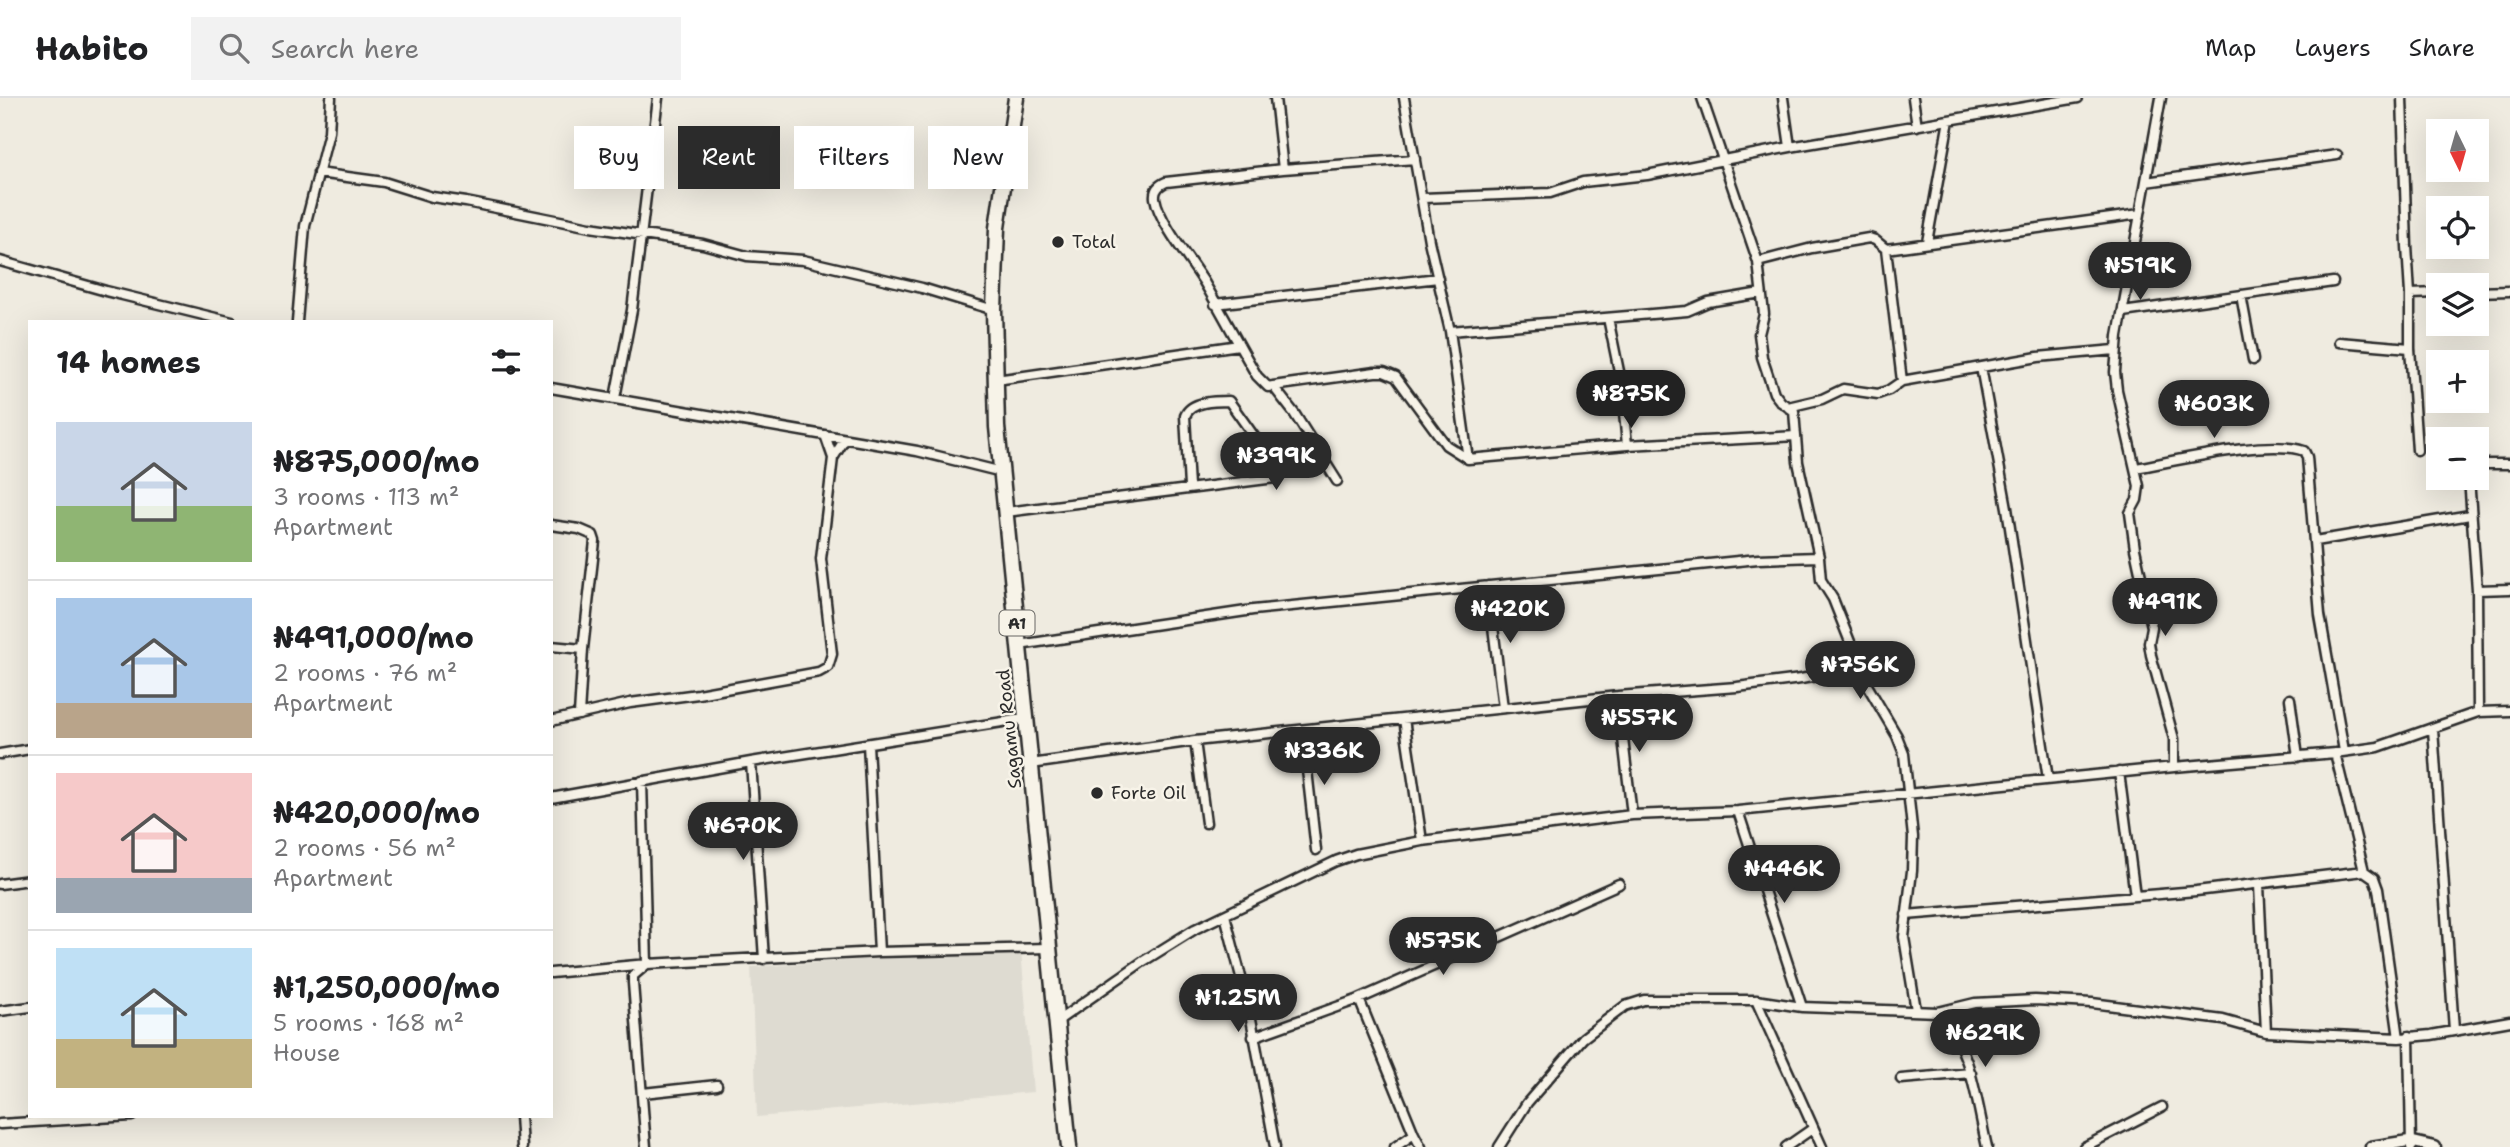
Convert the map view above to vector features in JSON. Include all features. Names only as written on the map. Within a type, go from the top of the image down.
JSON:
[{"type":"highway","name":"Sagamu Road","points":[[1016,98],[997,228],[994,310],[998,427],[1069,1147]]},
{"type":"street","points":[[297,320],[305,226],[329,132],[331,98]]},
{"type":"street","points":[[615,398],[632,310],[659,98]]},
{"type":"street","points":[[1275,98],[1283,169]]},
{"type":"street","points":[[1404,98],[1429,241],[1450,331],[1468,459]]},
{"type":"street","points":[[1702,98],[1758,262],[1764,314],[1759,334],[1762,357],[1774,393],[1794,411],[1798,462],[1819,557],[1821,580],[1833,599],[1852,647],[1857,668],[1897,736],[1904,754],[1913,856],[1904,937],[1916,1010]]},
{"type":"street","points":[[1783,98],[1790,147]]},
{"type":"street","points":[[1913,98],[1917,126]]},
{"type":"street","points":[[1423,198],[1550,192],[1583,183],[1647,176],[2038,101],[2078,98]]},
{"type":"street","points":[[2161,98],[2115,350],[2117,390],[2139,486],[2137,500],[2130,513],[2131,522],[2152,627],[2151,655],[2174,739],[2174,767]]},
{"type":"street","points":[[2402,98],[2410,348],[2417,450]]},
{"type":"street","points":[[1927,242],[1949,120]]},
{"type":"street","points":[[2146,182],[2337,155]]},
{"type":"street","points":[[1415,159],[1283,169],[1166,182],[1159,186],[1154,196],[1171,232],[1262,383],[1268,387],[1375,372],[1390,374],[1396,377],[1446,445],[1468,459],[1627,445],[1796,436]]},
{"type":"street","points":[[318,173],[384,182],[432,197],[590,227],[703,244],[747,256],[803,260],[922,288],[994,310]]},
{"type":"street","points":[[1886,249],[2140,214]]},
{"type":"street","points":[[1758,262],[1812,248],[1869,238],[1886,249],[1902,381]]},
{"type":"street","points":[[0,261],[118,295],[224,320]]},
{"type":"street","points":[[1215,304],[1438,278]]},
{"type":"street","points":[[2123,312],[2333,282]]},
{"type":"street","points":[[2489,292],[2510,291]]},
{"type":"street","points":[[1450,331],[1687,311],[1708,302],[1761,293]]},
{"type":"street","points":[[2410,294],[2426,293]]},
{"type":"street","points":[[2241,295],[2253,360]]},
{"type":"street","points":[[1608,318],[1621,381],[1627,445]]},
{"type":"street","points":[[2339,342],[2410,348]]},
{"type":"street","points":[[996,380],[1239,345]]},
{"type":"street","points":[[1787,407],[1822,399],[1843,389],[1878,394],[1902,381],[2038,357],[2115,350]]},
{"type":"street","points":[[1981,367],[2007,508],[2048,779]]},
{"type":"street","points":[[1273,386],[1294,413],[1337,481]]},
{"type":"street","points":[[553,388],[917,452],[1002,472]]},
{"type":"street","points":[[1006,512],[1275,478],[1278,470],[1229,401],[1194,405],[1188,409],[1185,416],[1189,487]]},
{"type":"street","points":[[825,435],[833,458]]},
{"type":"street","points":[[553,720],[630,703],[820,672],[828,667],[832,654],[831,634],[821,559],[833,458],[845,439]]},
{"type":"street","points":[[2136,468],[2259,448],[2295,448],[2304,451],[2307,457],[2320,615],[2340,752],[2364,871]]},
{"type":"street","points":[[2489,464],[2510,464]]},
{"type":"street","points":[[2469,490],[2477,590],[2478,712]]},
{"type":"street","points":[[2315,541],[2470,515]]},
{"type":"street","points":[[553,526],[579,529],[593,535],[596,541],[583,649],[579,715]]},
{"type":"street","points":[[1019,645],[1253,610],[1758,559],[1819,557]]},
{"type":"street","points":[[1488,586],[1503,708]]},
{"type":"street","points":[[2477,590],[2510,589]]},
{"type":"street","points":[[553,646],[583,649]]},
{"type":"street","points":[[1031,764],[1195,741],[1618,696],[1737,687],[1801,679],[1857,668]]},
{"type":"street","points":[[1618,696],[1632,815]]},
{"type":"street","points":[[2290,699],[2298,757]]},
{"type":"street","points":[[1056,1022],[1195,929],[1336,861],[1356,854],[1422,841],[1632,815],[1738,811],[2340,752],[2378,747],[2478,712],[2510,711]]},
{"type":"street","points":[[553,798],[751,762],[1028,718]]},
{"type":"street","points":[[1404,719],[1422,841]]},
{"type":"street","points":[[2433,729],[2454,1030]]},
{"type":"street","points":[[1298,730],[1307,769],[1316,850]]},
{"type":"street","points":[[1195,741],[1206,823]]},
{"type":"street","points":[[868,744],[879,952]]},
{"type":"street","points":[[0,754],[28,749]]},
{"type":"street","points":[[751,762],[764,959]]},
{"type":"street","points":[[2119,772],[2134,895]]},
{"type":"street","points":[[642,781],[647,964]]},
{"type":"street","points":[[1738,811],[1802,1007]]},
{"type":"street","points":[[1906,915],[2259,885],[2364,871],[2374,878],[2378,889],[2399,1038]]},
{"type":"street","points":[[0,884],[28,880]]},
{"type":"street","points":[[1253,1037],[1359,999],[1619,884]]},
{"type":"street","points":[[2259,885],[2266,1032]]},
{"type":"street","points":[[1225,915],[1249,1008],[1275,1147]]},
{"type":"street","points":[[553,973],[647,964],[879,952],[1048,948]]},
{"type":"street","points":[[646,1147],[633,976],[647,964]]},
{"type":"street","points":[[1359,999],[1413,1134],[1421,1147]]},
{"type":"street","points":[[1499,1147],[1527,1103],[1583,1038],[1625,1006],[1644,1000],[1756,1000],[1802,1007],[1938,1012],[1975,1003],[2035,1000],[2092,1003],[2223,1020],[2266,1032],[2399,1038],[2510,1021]]},
{"type":"street","points":[[1756,1000],[1822,1147]]},
{"type":"street","points":[[0,1011],[28,1007]]},
{"type":"street","points":[[1938,1012],[1953,1031],[1971,1073],[1987,1147]]},
{"type":"street","points":[[2409,1036],[2410,1144]]},
{"type":"street","points":[[1902,1079],[1971,1073]]},
{"type":"street","points":[[643,1093],[718,1085]]},
{"type":"street","points":[[2084,1147],[2162,1107]]},
{"type":"street","points":[[0,1124],[99,1118]]},
{"type":"street","points":[[520,1118],[522,1147]]},
{"type":"street","points":[[1786,1147],[1812,1129]]},
{"type":"street","points":[[1395,1147],[1413,1134]]},
{"type":"street","points":[[2371,1147],[2410,1144],[2435,1147]]},
{"type":"shaded area","points":[[1021,950],[1033,1092],[757,1117],[751,967]]},
{"type":"place","name":"Total","points":[[1058,242]]},
{"type":"place","name":"Forte Oil","points":[[1097,793]]}]
